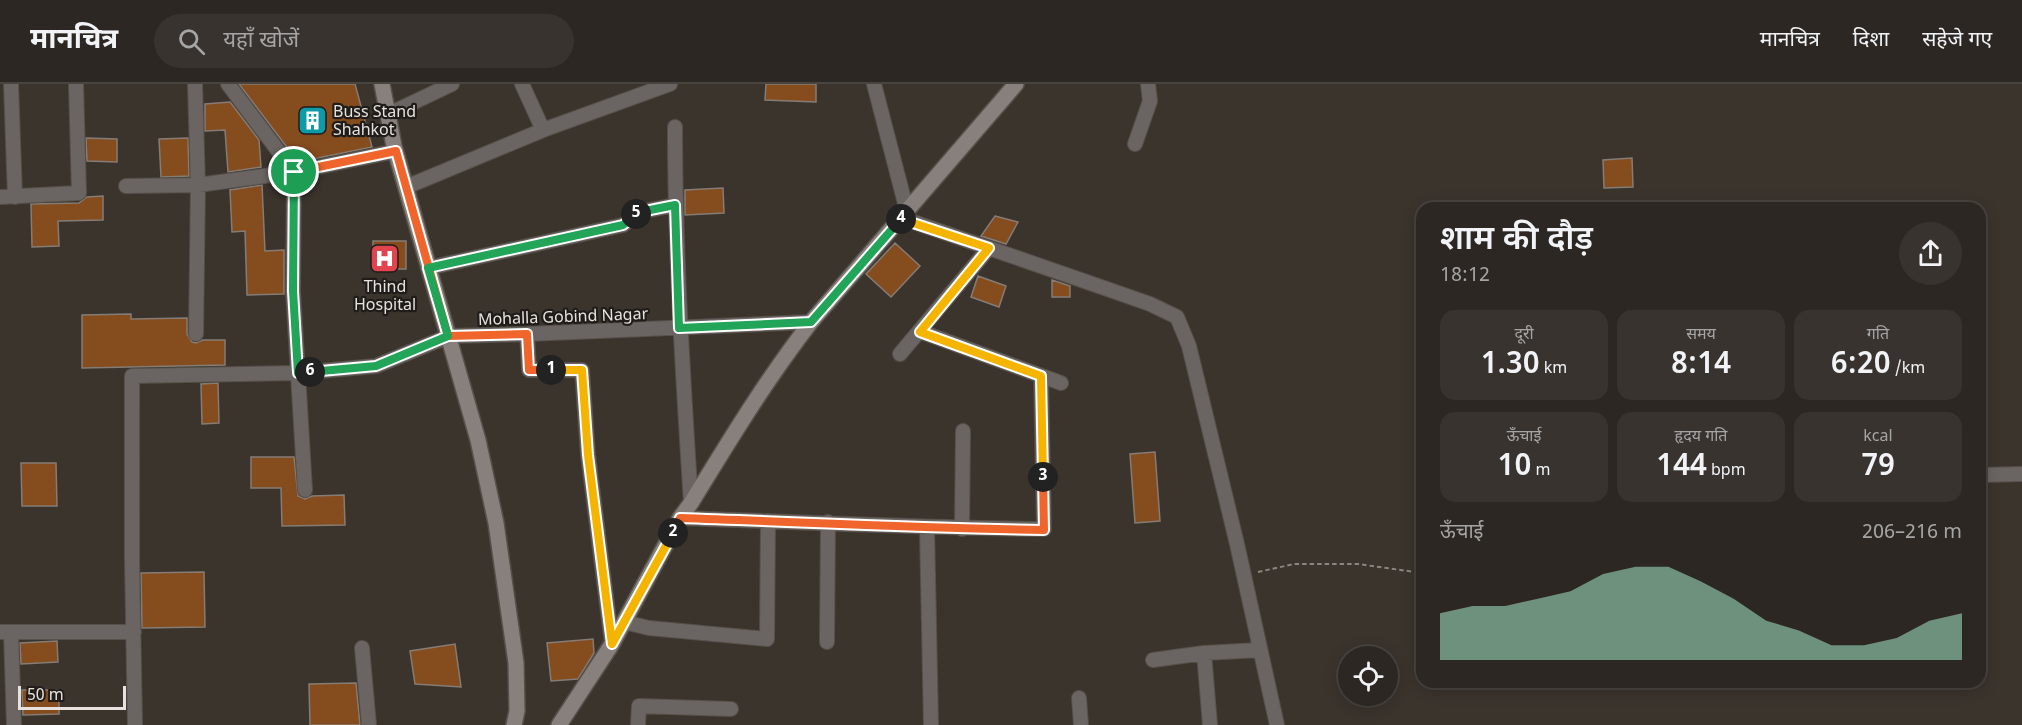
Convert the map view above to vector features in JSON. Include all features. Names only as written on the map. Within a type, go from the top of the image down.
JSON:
[{"type":"street","points":[[11,84],[15,197]]},
{"type":"street","points":[[0,197],[79,193],[76,84]]},
{"type":"street","points":[[195,84],[198,185],[196,334]]},
{"type":"street","points":[[228,84],[294,172],[293,291],[305,490]]},
{"type":"street","points":[[382,84],[396,151],[478,440],[496,523],[516,663],[517,711],[514,725]]},
{"type":"street","points":[[387,115],[452,84]]},
{"type":"street","points":[[522,84],[543,130]]},
{"type":"street","points":[[406,187],[543,130],[670,84]]},
{"type":"street","points":[[874,84],[905,214]]},
{"type":"street","points":[[559,725],[612,644],[680,518],[749,406],[811,322],[1016,84]]},
{"type":"street","points":[[1135,144],[1149,101],[1148,84]]},
{"type":"street","points":[[675,127],[679,328],[691,503]]},
{"type":"street","points":[[126,186],[198,185],[294,172],[396,151]]},
{"type":"street","points":[[428,268],[623,225],[640,212],[675,205]]},
{"type":"street","points":[[905,214],[989,248],[1150,304],[1177,317],[1189,346],[1277,725]]},
{"type":"street","points":[[900,354],[989,248]]},
{"type":"street","name":"Mohalla Gobind Nagar","points":[[448,336],[811,322]]},
{"type":"street","points":[[920,332],[1061,382]]},
{"type":"street","points":[[527,334],[529,370],[582,370],[588,455],[612,644]]},
{"type":"street","points":[[135,725],[132,376],[298,373],[376,366],[448,336]]},
{"type":"street","points":[[680,518],[828,522],[927,528],[1044,530],[1041,376]]},
{"type":"street","points":[[962,528],[963,431]]},
{"type":"street","points":[[1986,475],[2022,474]]},
{"type":"street","points":[[624,622],[650,628],[767,639],[768,521]]},
{"type":"street","points":[[827,642],[828,522]]},
{"type":"street","points":[[927,528],[931,725]]},
{"type":"street","points":[[14,725],[5,632],[134,632]]},
{"type":"street","points":[[362,648],[369,725]]},
{"type":"street","points":[[1154,660],[1204,653],[1260,650]]},
{"type":"street","points":[[1204,653],[1210,725]]},
{"type":"street","points":[[1079,698],[1081,725]]},
{"type":"street","points":[[638,725],[639,705],[731,709]]},
{"type":"path","points":[[1244,575],[1294,564],[1358,564],[1416,572]]},
{"type":"building","name":"Buss Stand Shahkot","points":[[239,84],[355,84],[372,147],[298,162]]},
{"type":"building","points":[[766,84],[816,84],[816,102],[765,100]]},
{"type":"building","points":[[230,102],[259,140],[261,167],[228,172],[225,130],[205,131],[205,104]]},
{"type":"building","points":[[86,138],[117,139],[117,162],[87,161]]},
{"type":"building","points":[[188,138],[189,176],[161,177],[159,139]]},
{"type":"building","points":[[1632,158],[1633,187],[1604,188],[1603,160]]},
{"type":"building","points":[[262,185],[265,251],[284,250],[284,294],[247,295],[245,231],[232,232],[230,190]]},
{"type":"building","points":[[723,188],[724,213],[685,215],[685,190]]},
{"type":"building","points":[[103,196],[103,220],[58,221],[59,246],[32,247],[31,204],[79,203],[87,197]]},
{"type":"building","points":[[995,216],[1018,222],[1006,244],[981,236]]},
{"type":"building","points":[[373,241],[406,241],[406,269],[373,269]]},
{"type":"building","points":[[895,243],[920,266],[891,297],[866,274]]},
{"type":"building","points":[[978,276],[1006,286],[999,307],[971,297]]},
{"type":"building","points":[[1052,280],[1070,286],[1070,297],[1052,297]]},
{"type":"building","points":[[131,314],[131,319],[187,318],[187,334],[192,342],[225,340],[225,365],[82,368],[82,315]]},
{"type":"building","points":[[218,383],[219,423],[202,424],[201,384]]},
{"type":"building","points":[[1155,452],[1160,521],[1135,523],[1130,454]]},
{"type":"building","points":[[251,457],[294,457],[298,496],[305,499],[312,496],[344,495],[345,525],[282,526],[281,488],[251,488]]},
{"type":"building","points":[[21,463],[56,463],[57,506],[22,506]]},
{"type":"building","points":[[204,572],[205,627],[142,628],[141,573]]},
{"type":"building","points":[[593,639],[594,653],[578,679],[551,681],[547,643]]},
{"type":"building","points":[[57,641],[58,662],[21,664],[20,643]]},
{"type":"building","points":[[455,644],[461,687],[415,684],[410,651]]},
{"type":"building","points":[[356,683],[360,725],[310,725],[309,684]]},
{"type":"building","points":[[22,690],[59,690],[59,714],[23,715]]},
{"type":"place","name":"Buss Stand Shahkot","points":[[312,120]]},
{"type":"place","name":"Thind Hospital","points":[[385,258]]},
{"type":"route","points":[[294,172],[293,291],[298,373],[376,366],[448,336],[428,268],[623,225],[640,212],[675,205],[679,328],[811,322],[902,218],[989,248],[920,332],[1041,376],[1044,530],[927,528],[831,522],[680,518],[612,644],[588,455],[582,370],[529,370],[527,334],[448,336],[428,268],[396,151],[294,172]]}]
